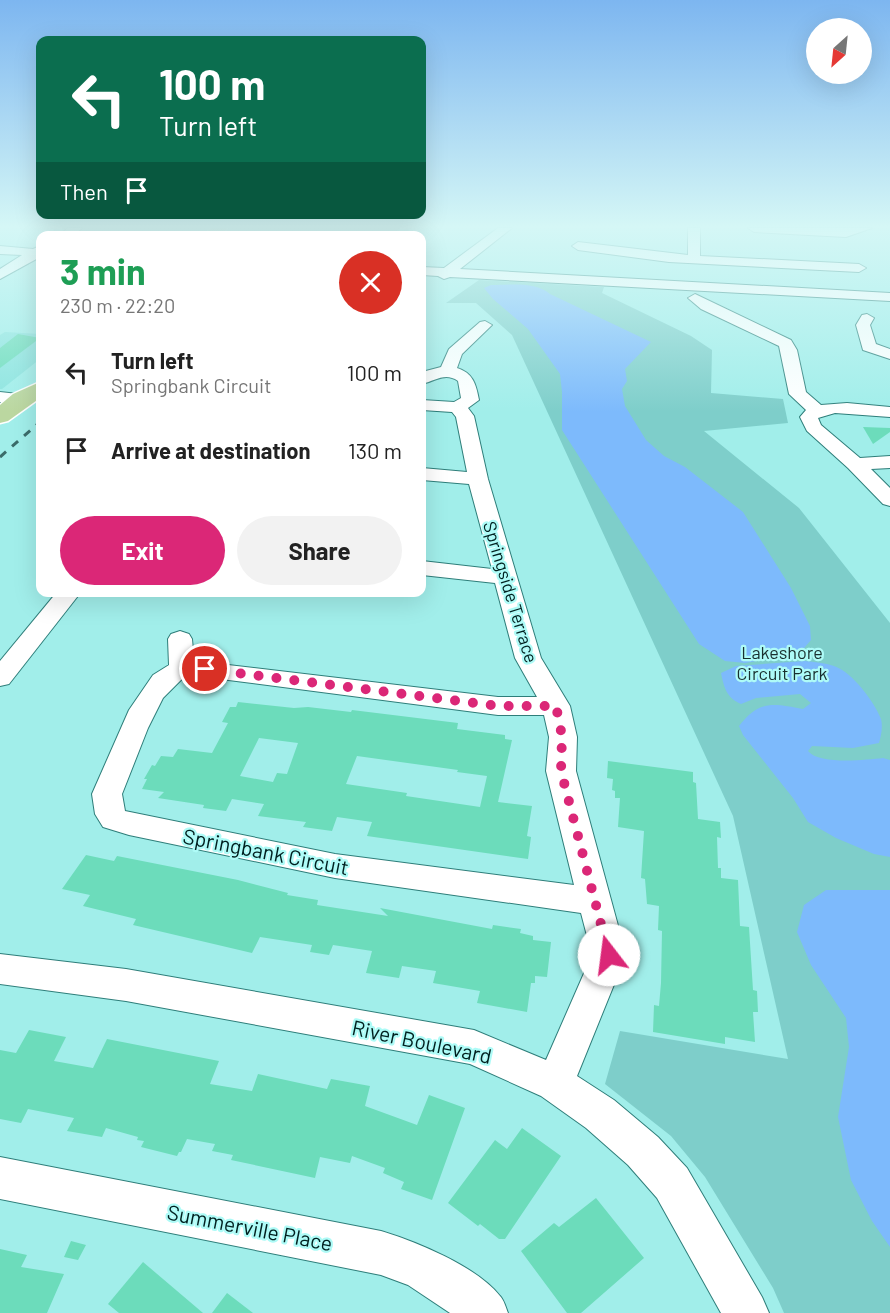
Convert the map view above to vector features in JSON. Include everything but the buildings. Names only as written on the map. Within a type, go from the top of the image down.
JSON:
[{"type":"main road","points":[[0,416],[20,395],[21,391],[36,379]]},
{"type":"street","points":[[760,289],[890,295]]},
{"type":"street","points":[[695,298],[706,306],[785,343],[789,350],[798,394],[818,411]]},
{"type":"street","points":[[867,318],[863,325],[869,347],[890,354]]},
{"type":"street","points":[[447,373],[455,352],[484,325]]},
{"type":"street","points":[[426,377],[433,373],[447,373],[463,377],[470,400],[457,407],[426,405]]},
{"type":"street","name":"Springside Terrace","points":[[457,407],[465,416],[478,479],[528,658],[556,706],[562,736],[561,771],[593,901],[609,955],[555,1083]]},
{"type":"street","points":[[890,412],[834,408],[818,411],[809,417],[809,422],[890,500]]},
{"type":"street","points":[[855,464],[890,462]]},
{"type":"street","points":[[426,474],[478,479]]},
{"type":"street","points":[[426,568],[504,576]]},
{"type":"street","points":[[0,678],[66,597]]},
{"type":"street","points":[[180,639],[182,670],[205,669],[498,706],[556,706]]},
{"type":"street","name":"Springbank Circuit","points":[[182,670],[162,681],[136,723],[107,794],[110,814],[114,819],[335,866],[593,901]]},
{"type":"street","name":"River Boulevard","points":[[0,954],[126,985]]},
{"type":"street","name":"River Boulevard","points":[[0,969],[126,985],[474,1047],[555,1083],[600,1114],[643,1151],[672,1183],[746,1313]]},
{"type":"street","name":"Summerville Place","points":[[0,1178],[381,1253],[410,1262],[438,1276],[462,1292],[485,1313]]},
{"type":"shaded area","points":[[485,289],[542,289],[651,342],[625,369],[627,381],[622,389],[625,406],[646,440],[664,456],[685,467],[743,512],[791,588],[810,626],[811,640],[799,654],[745,663],[725,661],[699,644],[562,430],[560,374],[528,329]]},
{"type":"shaded area","points":[[5,332],[36,334],[36,362],[2,389],[0,389],[0,335]]},
{"type":"shaded area","points":[[805,661],[834,666],[848,674],[868,696],[881,719],[879,743],[853,748],[812,746],[808,751],[832,760],[883,758],[890,760],[890,857],[874,854],[836,838],[808,822],[793,798],[743,735],[739,726],[760,708],[783,705],[803,709],[811,703],[800,694],[756,698],[741,704],[732,699],[727,692],[721,673],[736,666]]},
{"type":"shaded area","points":[[826,890],[890,890],[890,1247],[872,1221],[851,1180],[838,1117],[849,1047],[846,1018],[811,965],[797,932],[804,905]]},
{"type":"green space","name":"Lakeshore Circuit Park","points":[[466,289],[603,289],[602,293],[691,336],[712,350],[711,393],[783,399],[788,423],[704,431],[799,508],[890,623],[890,1313],[784,1313],[773,1288],[705,1177],[671,1136],[605,1084],[620,1031],[788,1059],[733,816],[512,335],[476,303],[446,303]]},
{"type":"railway","points":[[0,457],[36,426]]},
{"type":"route","points":[[205,669],[498,706],[556,706],[562,736],[561,771],[593,901],[609,955]]}]
